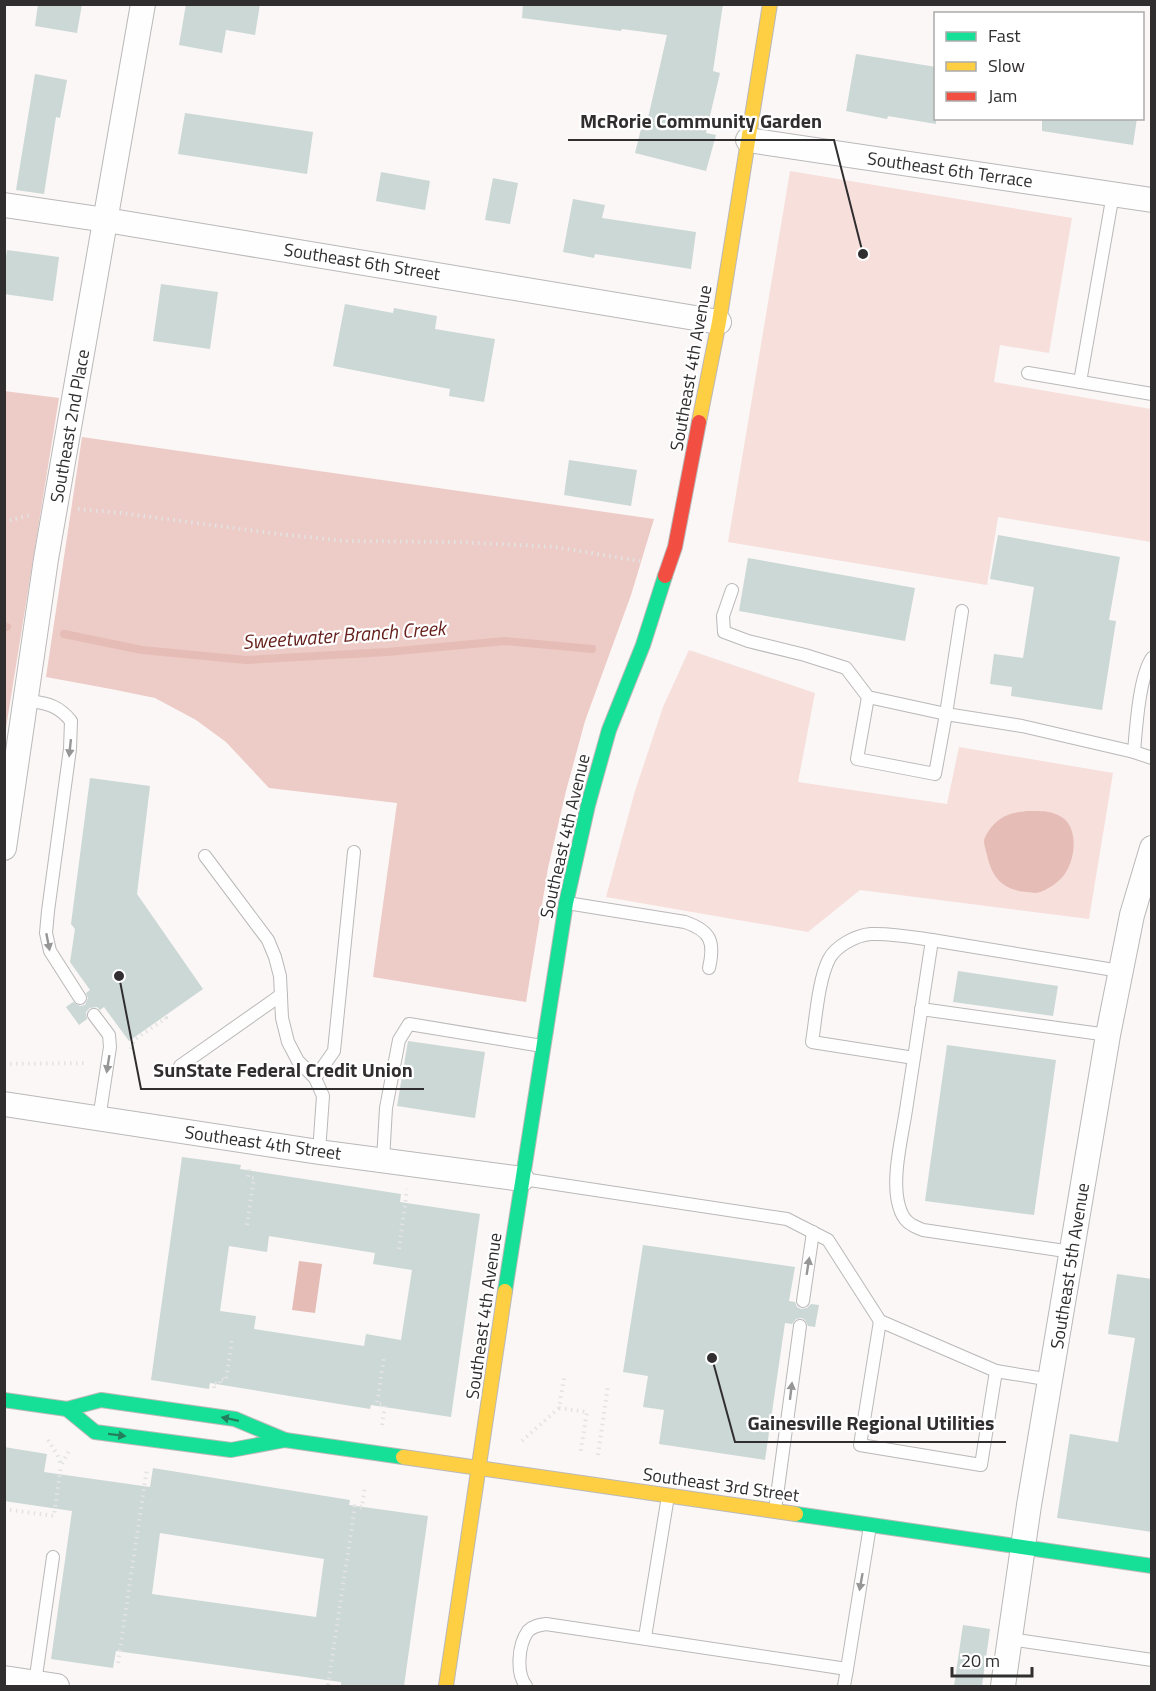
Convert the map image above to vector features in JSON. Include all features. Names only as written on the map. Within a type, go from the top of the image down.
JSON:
[{"type":"street","name":"Southeast 2nd Place","points":[[5,836],[46,559],[143,4]]},
{"type":"street","name":"Southeast 4th Avenue","points":[[446,1686],[566,903],[588,805],[609,730],[643,645],[675,547],[719,322],[770,4]]},
{"type":"street","name":"Southeast 6th Terrace","points":[[748,140],[1152,200]]},
{"type":"street","name":"Southeast 6th Street","points":[[4,205],[719,322]]},
{"type":"street","name":"Southeast 5th Avenue","points":[[1002,1686],[1029,1505],[1108,1035],[1132,915],[1150,859]]},
{"type":"street","name":"Southeast 4th Street","points":[[4,1104],[319,1152],[522,1179]]},
{"type":"street","name":"Southeast 3rd Street","points":[[4,1400],[67,1409],[101,1400],[236,1419],[285,1440],[1152,1566]]},
{"type":"street","name":"Southeast 3rd Street","points":[[67,1409],[95,1432],[231,1450],[285,1440]]},
{"type":"street","points":[[4,1678],[46,1685]]},
{"type":"lane","points":[[1080,382],[1113,194]]},
{"type":"lane","points":[[1028,373],[1152,394]]},
{"type":"lane","points":[[732,590],[723,616],[724,632],[748,642],[805,655],[846,668],[868,698],[1022,726],[1152,758]]},
{"type":"lane","points":[[868,698],[857,759],[935,774],[962,611]]},
{"type":"lane","points":[[1134,752],[1140,693],[1148,663],[1152,658]]},
{"type":"lane","points":[[26,700],[62,710],[71,721],[70,749],[46,933],[50,951],[80,998]]},
{"type":"lane","points":[[315,1078],[334,1051],[354,852]]},
{"type":"lane","points":[[205,856],[268,940],[275,957],[280,976],[282,1018],[288,1042],[298,1061],[315,1078],[323,1096],[319,1152]]},
{"type":"lane","points":[[566,903],[698,926],[708,935],[713,950],[709,968]]},
{"type":"lane","points":[[914,1058],[812,1042],[823,974],[830,957],[839,947],[852,939],[868,934],[879,934],[932,940],[1120,971]]},
{"type":"lane","points":[[932,940],[896,1180],[899,1206],[908,1223],[923,1230],[1072,1252]]},
{"type":"lane","points":[[180,1066],[281,995]]},
{"type":"lane","points":[[921,1009],[1108,1035]]},
{"type":"lane","points":[[94,1015],[109,1035],[110,1047],[99,1119]]},
{"type":"lane","points":[[382,1160],[386,1108],[399,1040],[409,1024],[543,1046]]},
{"type":"lane","points":[[522,1179],[787,1219],[828,1240],[880,1321],[996,1371],[1051,1380]]},
{"type":"lane","points":[[803,1300],[813,1232]]},
{"type":"lane","points":[[880,1321],[860,1445],[981,1465],[996,1371]]},
{"type":"lane","points":[[775,1511],[800,1326]]},
{"type":"lane","points":[[645,1637],[668,1495]]},
{"type":"lane","points":[[844,1686],[871,1525]]},
{"type":"lane","points":[[46,1685],[53,1557]]},
{"type":"lane","points":[[526,1686],[521,1675],[523,1642],[529,1631],[536,1626],[546,1624],[847,1669]]},
{"type":"lane","points":[[1010,1640],[1152,1660]]},
{"type":"path","points":[[4,522],[55,507],[345,541],[457,542],[555,547],[647,562]]},
{"type":"path","points":[[128,1057],[134,1040],[166,1018],[164,1016]]},
{"type":"path","points":[[4,1064],[90,1063]]},
{"type":"path","points":[[247,1225],[254,1178],[248,1177],[250,1165]]},
{"type":"path","points":[[399,1249],[407,1189]]},
{"type":"path","points":[[213,1391],[214,1383],[220,1384],[220,1379],[226,1380],[232,1339]]},
{"type":"path","points":[[381,1428],[385,1405],[376,1404],[384,1356]]},
{"type":"path","points":[[522,1441],[559,1408],[564,1378]]},
{"type":"path","points":[[597,1459],[608,1385]]},
{"type":"path","points":[[559,1408],[587,1412],[580,1456]]},
{"type":"path","points":[[48,1440],[61,1465]]},
{"type":"path","points":[[4,1509],[54,1516],[61,1465],[75,1444]]},
{"type":"path","points":[[118,1663],[148,1466]]},
{"type":"path","points":[[328,1685],[355,1506],[362,1507],[365,1486]]},
{"type":"shaded area","points":[[790,171],[1072,218],[1049,353],[1000,345],[994,382],[1151,409],[1151,542],[998,517],[987,585],[728,542]]},
{"type":"shaded area","points":[[4,391],[59,398],[6,728],[4,728]]},
{"type":"shaded area","points":[[82,437],[654,519],[631,595],[585,721],[566,791],[548,868],[526,1002],[373,977],[397,803],[269,788],[226,742],[196,720],[155,698],[46,677]]},
{"type":"shaded area","points":[[689,650],[815,693],[798,782],[947,804],[959,747],[1113,773],[1089,919],[860,890],[808,932],[606,897],[635,791],[663,707]]},
{"type":"shaded area","points":[[1026,811],[1054,813],[1065,819],[1070,825],[1074,841],[1072,858],[1064,875],[1049,888],[1036,893],[1011,889],[1000,881],[989,863],[984,843],[990,829],[1000,819],[1013,813]]},
{"type":"shaded area","points":[[299,1261],[322,1264],[315,1313],[292,1310]]},
{"type":"building","points":[[38,4],[82,4],[77,33],[35,26]]},
{"type":"building","points":[[186,4],[260,4],[255,35],[226,30],[222,53],[179,45]]},
{"type":"building","points":[[523,4],[723,4],[713,71],[720,73],[706,133],[716,135],[706,171],[635,153],[644,117],[648,118],[667,35],[522,18]]},
{"type":"building","points":[[856,54],[934,67],[934,120],[936,124],[888,116],[887,119],[846,111]]},
{"type":"building","points":[[35,74],[67,80],[60,118],[56,117],[44,194],[16,190]]},
{"type":"building","points":[[185,113],[313,132],[307,174],[178,154]]},
{"type":"building","points":[[1042,120],[1137,120],[1133,145],[1042,131]]},
{"type":"building","points":[[381,172],[430,181],[425,210],[376,201]]},
{"type":"building","points":[[493,178],[518,183],[510,224],[485,220]]},
{"type":"building","points":[[573,199],[605,205],[602,218],[696,232],[691,269],[595,254],[594,258],[563,252]]},
{"type":"building","points":[[7,250],[59,257],[53,301],[4,294]]},
{"type":"building","points":[[161,284],[218,292],[210,349],[153,341]]},
{"type":"building","points":[[345,304],[393,313],[394,308],[437,316],[435,329],[495,339],[484,402],[449,396],[450,389],[333,366]]},
{"type":"building","points":[[569,460],[637,470],[631,506],[564,495]]},
{"type":"building","points":[[998,535],[1120,557],[1109,620],[1116,621],[1102,710],[1011,696],[1012,687],[990,684],[994,654],[1023,658],[1034,587],[990,579]]},
{"type":"building","points":[[748,558],[915,588],[905,641],[739,611]]},
{"type":"building","points":[[90,778],[150,786],[137,894],[203,989],[129,1041],[104,1007],[100,1010],[97,1007],[90,1008],[86,1012],[87,1019],[79,1025],[66,1007],[73,1002],[80,1006],[85,1005],[88,998],[86,993],[90,990],[70,962],[75,929],[71,924]]},
{"type":"building","points":[[958,971],[1058,986],[1053,1016],[953,1002]]},
{"type":"building","points":[[408,1041],[485,1052],[475,1118],[397,1106]]},
{"type":"building","points":[[947,1045],[1056,1060],[1034,1215],[925,1201]]},
{"type":"building","points":[[182,1157],[241,1165],[240,1169],[401,1194],[400,1202],[480,1214],[451,1417],[371,1405],[370,1409],[210,1383],[209,1389],[151,1380]],"holes":[[[269,1236],[375,1253],[373,1264],[412,1270],[401,1340],[366,1334],[364,1346],[254,1329],[256,1316],[220,1311],[229,1246],[267,1252]]]},
{"type":"building","points":[[643,1245],[795,1267],[789,1301],[795,1302],[801,1309],[811,1304],[819,1305],[815,1327],[808,1326],[802,1318],[796,1319],[792,1324],[785,1323],[765,1460],[659,1444],[664,1410],[643,1407],[648,1376],[623,1372]]},
{"type":"building","points":[[1117,1274],[1152,1279],[1152,1532],[1057,1518],[1070,1434],[1118,1442],[1135,1338],[1108,1334]]},
{"type":"building","points":[[4,1447],[47,1454],[44,1472],[150,1487],[153,1468],[350,1500],[349,1505],[428,1516],[404,1686],[341,1686],[341,1682],[116,1651],[113,1668],[51,1659],[72,1511],[4,1501]],"holes":[[[160,1533],[324,1559],[316,1617],[152,1594]]]},
{"type":"building","points":[[963,1625],[990,1629],[982,1686],[954,1686]]},
{"type":"waterway","name":"Sweetwater Branch Creek","points":[[64,634],[142,650],[246,660],[387,652],[505,641],[592,649]]},
{"type":"traffic: fast","points":[[505,1291],[566,903],[588,805],[609,730],[643,645],[665,576]]},
{"type":"traffic: fast","points":[[4,1400],[67,1409],[101,1400],[235,1419],[285,1440],[403,1457]]},
{"type":"traffic: fast","points":[[67,1409],[95,1432],[231,1450],[285,1440]]},
{"type":"traffic: fast","points":[[796,1514],[1152,1566]]},
{"type":"traffic: slow","points":[[699,422],[719,322],[770,4]]},
{"type":"traffic: slow","points":[[446,1686],[505,1291]]},
{"type":"traffic: slow","points":[[403,1457],[796,1514]]},
{"type":"traffic: jam","points":[[665,576],[675,547],[699,422]]},
{"type":"place","name":"McRorie Community Garden","points":[[863,254]]},
{"type":"place","name":"SunState Federal Credit Union","points":[[119,976]]},
{"type":"place","name":"Gainesville Regional Utilities","points":[[712,1358]]}]
